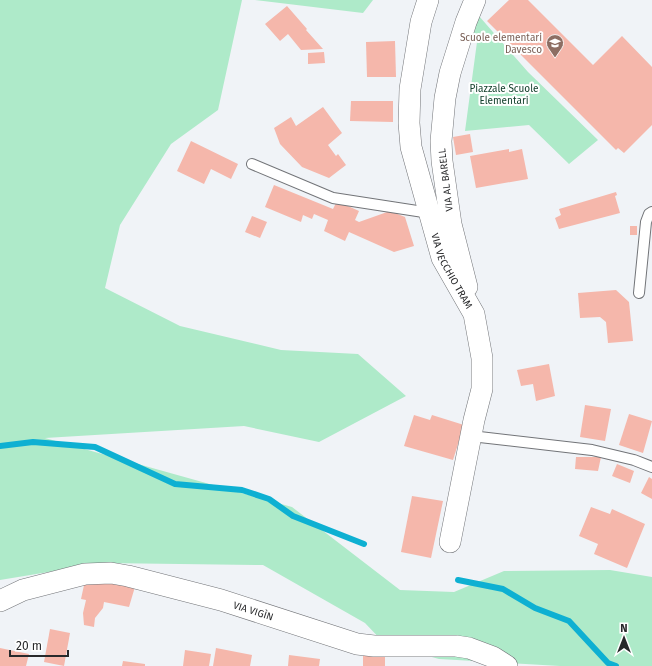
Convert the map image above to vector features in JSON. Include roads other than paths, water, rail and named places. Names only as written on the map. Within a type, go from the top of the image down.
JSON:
[{"type":"street","name":"VIA VECCHIO TRAM","points":[[428,0],[421,22],[410,88],[409,106],[411,147],[442,258],[474,314],[482,358],[482,389],[450,542]]},
{"type":"street","name":"VIA AL BARELL","points":[[474,314],[451,224],[442,162],[441,142],[445,98],[450,73],[463,29],[475,0]]},
{"type":"street","name":"VIA VIGÌN","points":[[0,601],[23,590],[85,574],[111,573],[221,600],[357,644],[374,646],[456,646],[469,648],[493,657],[507,666]]},
{"type":"lane","points":[[252,164],[333,198],[430,214]]},
{"type":"lane","points":[[639,292],[646,222],[649,214],[652,212]]},
{"type":"lane","points":[[471,436],[592,450],[634,460],[652,467]]},
{"type":"waterway","points":[[0,446],[33,442],[95,447],[175,484],[242,490],[269,499],[293,516],[364,544]]},
{"type":"waterway","points":[[458,580],[503,589],[535,608],[569,621],[608,663],[616,666]]},
{"type":"place","name":"Scuole elementari Davesco","points":[[555,58]]},
{"type":"park label","name":"Piazzale Scuole Elementari","points":[[504,94]]}]
